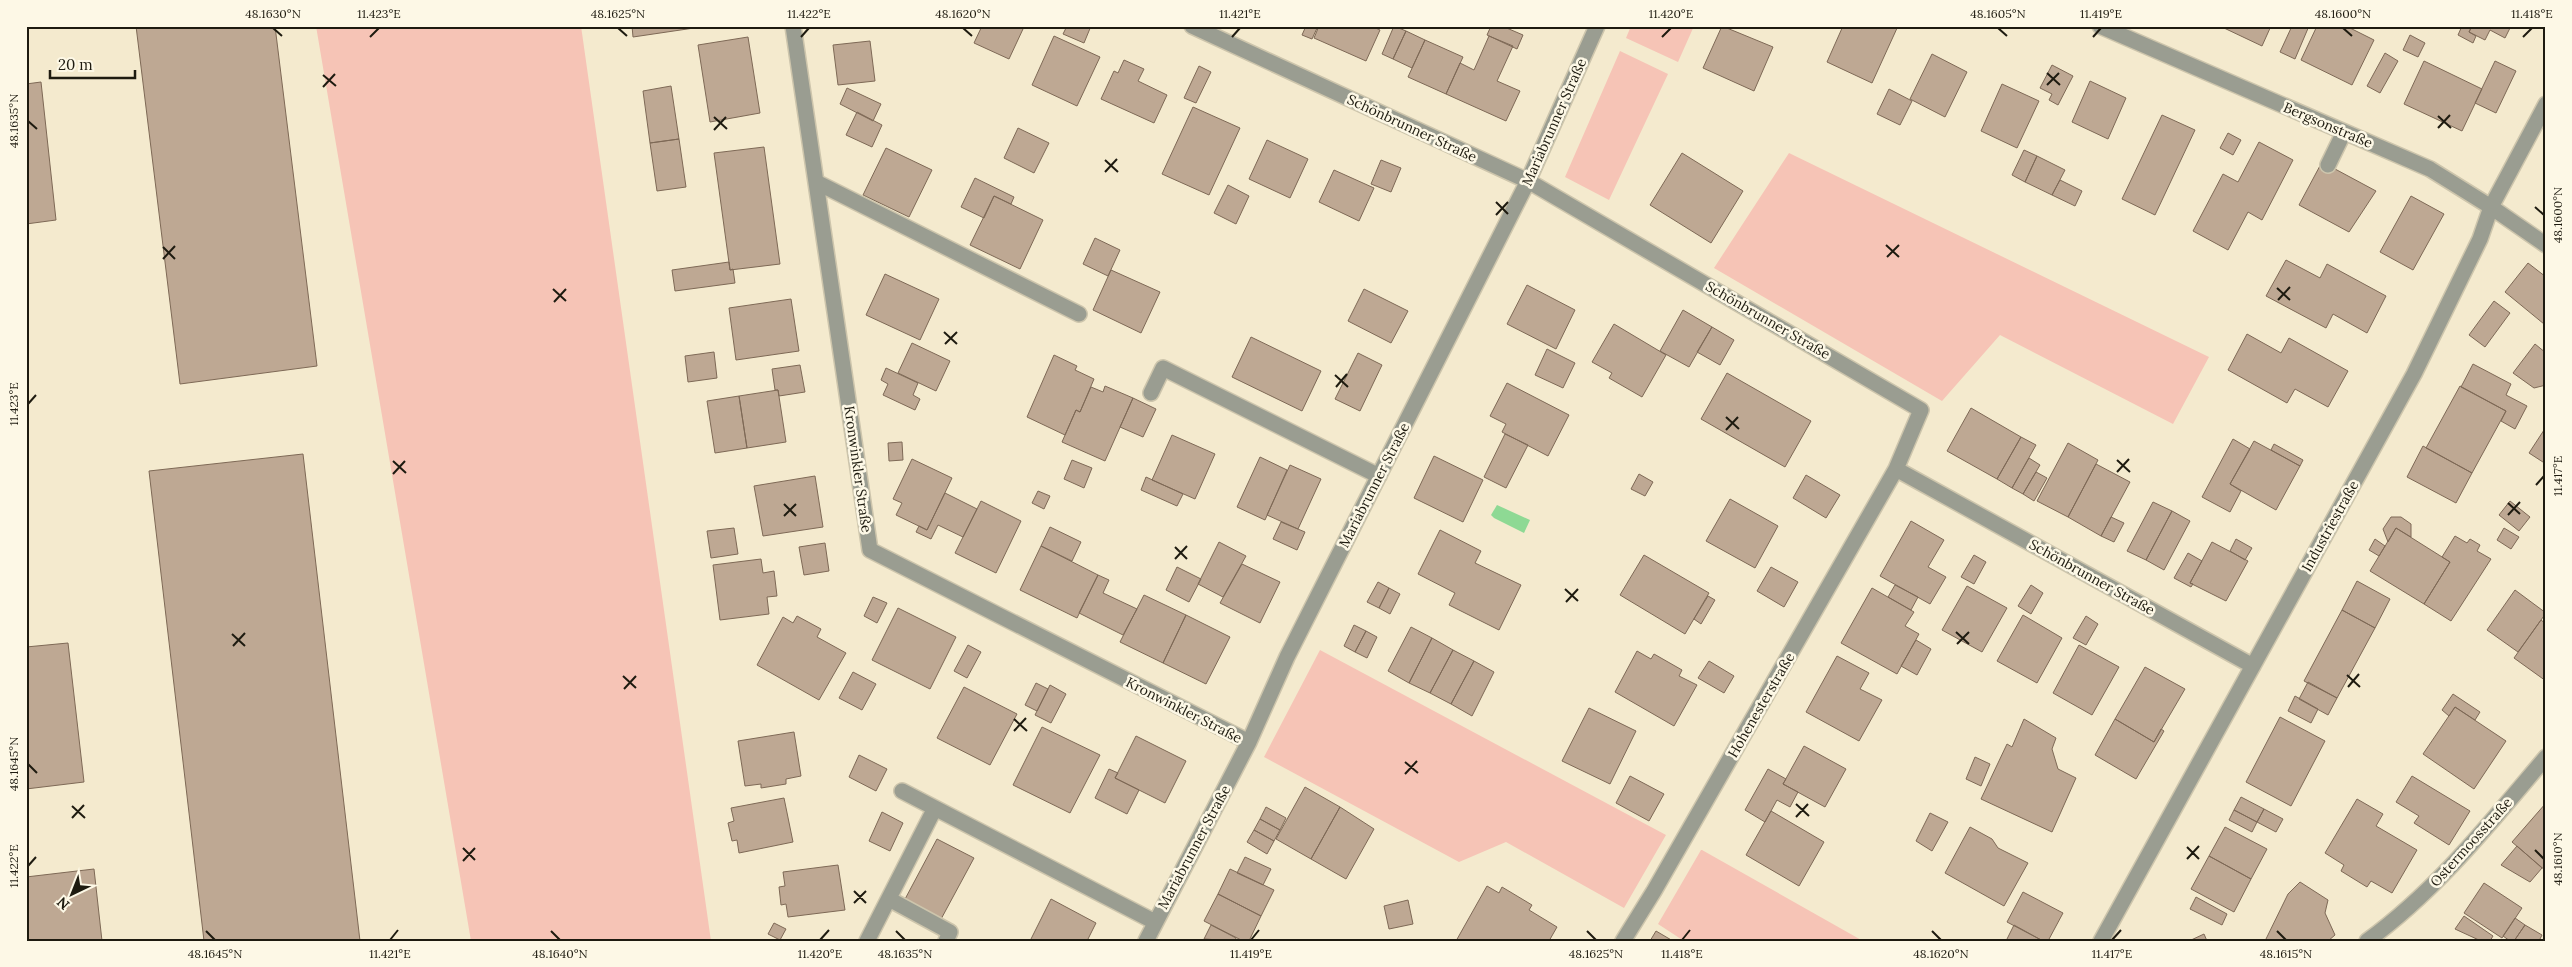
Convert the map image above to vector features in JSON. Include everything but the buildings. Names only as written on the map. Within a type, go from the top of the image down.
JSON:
[{"type":"street","name":"Kronwinkler Straße","points":[[793,26],[870,550],[1249,742]]},
{"type":"street","name":"Schönbrunner Straße","points":[[1192,26],[1528,181],[1921,410],[1896,469],[2252,666]]},
{"type":"street","name":"Mariabrunner Straße","points":[[1146,941],[1249,742],[1287,657],[1528,181],[1597,26]]},
{"type":"street","name":"Bergsonstraße","points":[[2100,26],[2430,169],[2491,207],[2546,245]]},
{"type":"street","name":"Industriestraße","points":[[2101,941],[2414,374],[2480,240],[2491,207],[2546,104]]},
{"type":"street","points":[[2328,165],[2344,132]]},
{"type":"street","points":[[816,182],[1079,314]]},
{"type":"street","points":[[1151,393],[1163,368],[1379,476]]},
{"type":"street","name":"Hohenesterstraße","points":[[1623,941],[1654,892],[1896,469]]},
{"type":"street","name":"Ostermoosstraße","points":[[2367,941],[2392,922],[2452,868],[2546,757]]},
{"type":"street","points":[[902,791],[1155,922]]},
{"type":"street","points":[[867,941],[935,808]]},
{"type":"street","points":[[889,899],[950,932],[946,941]]},
{"type":"shaded area","points":[[316,26],[581,26],[711,941],[471,941]]},
{"type":"shaded area","points":[[1631,26],[1694,26],[1678,62],[1626,38]]},
{"type":"shaded area","points":[[1620,51],[1668,74],[1609,200],[1565,177]]},
{"type":"shaded area","points":[[1789,153],[2209,357],[2173,424],[2000,335],[1942,401],[1714,268]]},
{"type":"shaded area","points":[[1497,505],[1530,520],[1524,533],[1491,515]]},
{"type":"shaded area","points":[[1320,650],[1666,835],[1624,908],[1506,842],[1459,862],[1264,757]]},
{"type":"shaded area","points":[[1701,850],[1863,941],[1684,941],[1658,924]]}]
